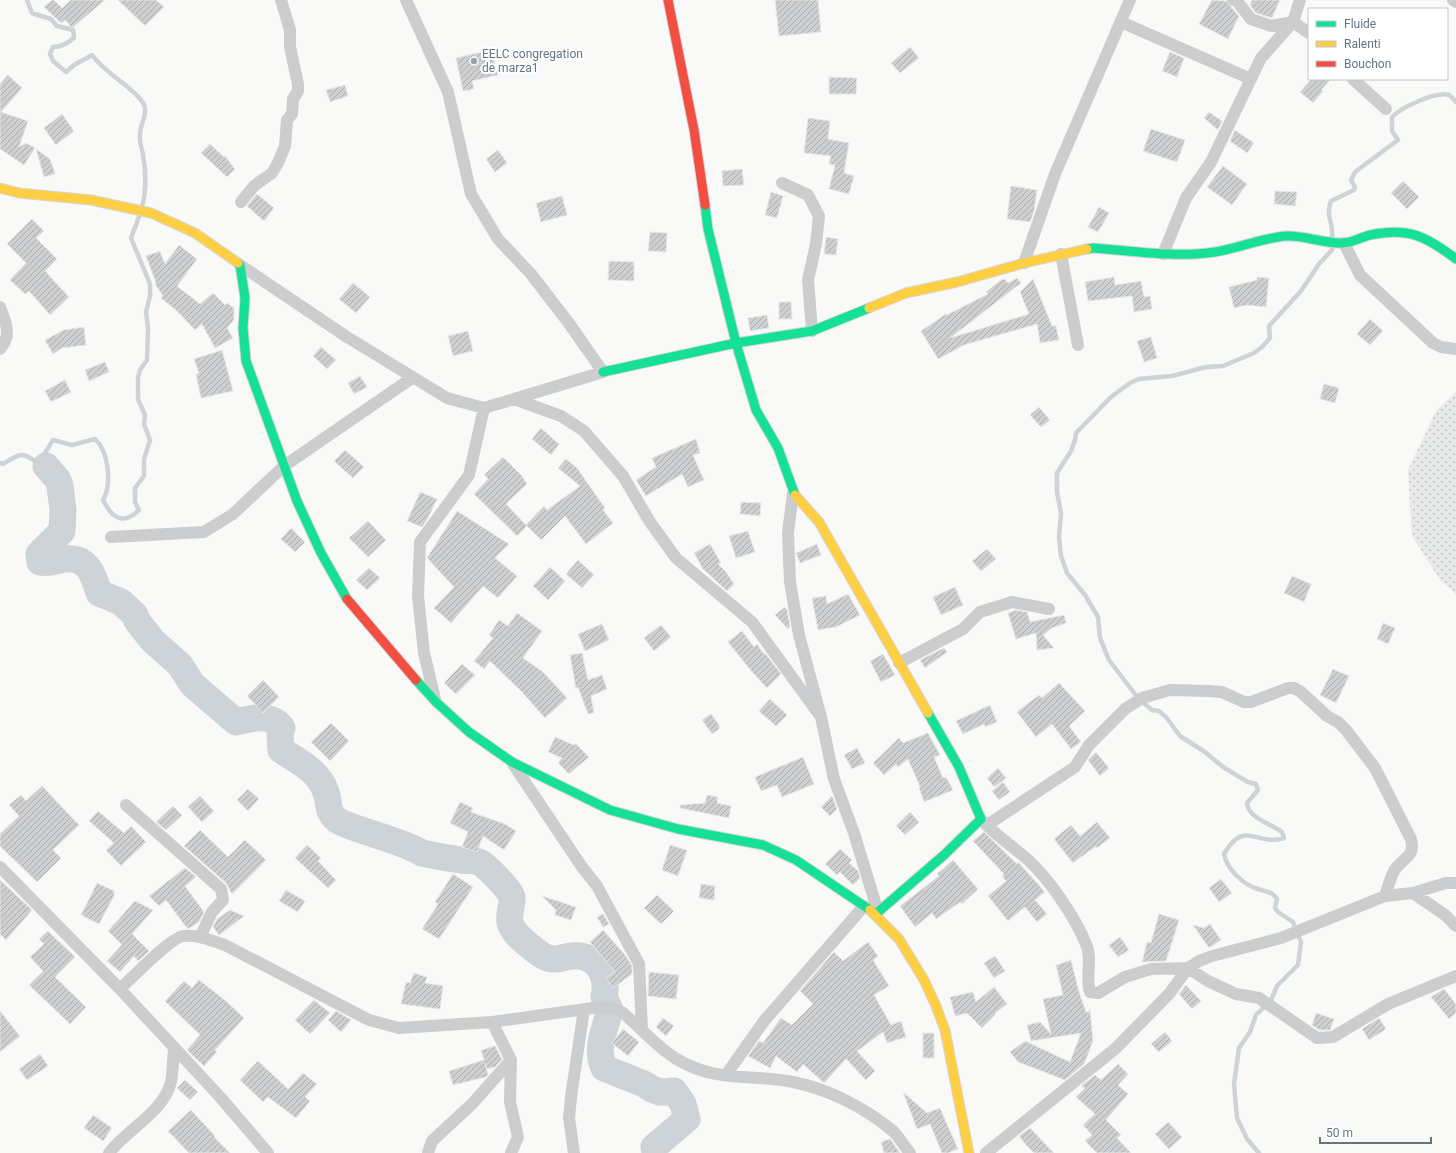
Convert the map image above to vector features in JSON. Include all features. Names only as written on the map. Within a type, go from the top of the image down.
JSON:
[{"type":"street","points":[[241,202],[254,186],[272,173],[278,163],[285,146],[287,120],[292,114],[293,99],[298,91],[298,84],[290,47],[290,30],[281,0]]},
{"type":"street","points":[[406,0],[448,92],[471,194],[498,239],[536,280],[603,372]]},
{"type":"street","points":[[668,0],[694,130],[708,229],[736,343],[756,410],[778,448],[793,493],[819,522],[959,767],[984,822],[998,836],[1026,858],[1047,879],[1067,910],[1086,944],[1090,960],[1087,983],[1090,992],[1098,993],[1125,977],[1151,969],[1188,968],[1208,981],[1236,994],[1259,998],[1317,1038],[1333,1037],[1388,1004],[1456,976]]},
{"type":"street","points":[[1024,263],[1055,174],[1130,0]]},
{"type":"street","points":[[1233,0],[1237,1],[1251,19],[1271,26],[1293,22],[1308,32]]},
{"type":"street","points":[[1163,254],[1186,198],[1212,162],[1261,58],[1293,22],[1300,0]]},
{"type":"street","points":[[1121,22],[1251,79]]},
{"type":"street","points":[[1354,80],[1386,109]]},
{"type":"street","points":[[782,183],[808,195],[819,216],[816,244],[808,280],[812,331]]},
{"type":"street","points":[[0,188],[19,193],[91,200],[125,207],[151,214],[195,233],[240,266],[412,378],[447,398],[484,408],[603,372],[736,343],[812,331],[869,310],[906,293],[957,282],[1061,254],[1094,248],[1163,254],[1215,252],[1252,242],[1287,236],[1344,243],[1370,234],[1400,232],[1417,235],[1440,246],[1456,259]]},
{"type":"street","points":[[1344,243],[1360,275],[1376,292],[1433,343],[1441,347],[1456,349]]},
{"type":"street","points":[[1061,254],[1078,344]]},
{"type":"street","points":[[240,266],[245,298],[243,328],[246,361],[297,501],[321,553],[348,600],[436,702],[469,732],[512,762],[610,810],[678,829],[764,845],[796,860],[872,911],[903,944],[924,980],[936,1006],[945,1030],[956,1094],[969,1153]]},
{"type":"street","points":[[0,308],[8,325],[6,343],[0,349]]},
{"type":"street","points":[[111,537],[204,532],[233,514],[284,466],[412,378]]},
{"type":"street","points":[[514,400],[561,416],[584,431],[623,476],[650,522],[676,558],[752,622],[821,717]]},
{"type":"street","points":[[436,702],[423,646],[418,596],[420,542],[469,475],[484,408]]},
{"type":"street","points":[[793,493],[788,533],[790,582],[799,635],[821,717],[834,780],[854,834],[872,911]]},
{"type":"street","points":[[899,663],[963,629],[980,612],[1012,602],[1049,609]]},
{"type":"street","points":[[726,1075],[764,1021],[872,911],[984,822],[1075,767],[1089,745],[1125,708],[1142,698],[1170,690],[1222,692],[1244,702],[1251,702],[1288,688],[1294,688],[1301,692],[1327,716],[1338,722],[1346,730],[1375,768],[1411,839],[1413,847],[1411,853],[1396,869],[1391,877],[1385,896]]},
{"type":"street","points":[[512,762],[582,867],[597,886],[639,964],[642,1030]]},
{"type":"street","points":[[126,805],[222,888],[223,900],[212,912],[200,937]]},
{"type":"street","points":[[0,867],[120,990],[221,1098],[268,1153]]},
{"type":"street","points":[[986,1153],[1115,1049],[1169,994],[1188,968],[1199,961],[1212,956],[1281,938],[1385,896],[1413,893],[1446,883],[1456,883]]},
{"type":"street","points":[[1413,893],[1445,915],[1456,926]]},
{"type":"street","points":[[120,990],[170,942],[182,936],[200,937],[225,946],[369,1020],[399,1028],[492,1022],[584,1009],[609,1008],[622,1012],[674,1057],[688,1066],[726,1075],[793,1082],[830,1093],[863,1110],[894,1132],[910,1153]]},
{"type":"street","points":[[574,1153],[570,1118],[571,1097],[584,1009]]},
{"type":"street","points":[[492,1022],[511,1060],[510,1102],[518,1137],[511,1153]]},
{"type":"street","points":[[109,1153],[115,1144],[151,1113],[163,1099],[171,1083],[174,1048]]},
{"type":"street","points":[[428,1153],[432,1141],[472,1104],[511,1060]]},
{"type":"shaded area","points":[[1456,392],[1456,594],[1441,581],[1412,536],[1408,470],[1436,411]]},
{"type":"building","points":[[54,0],[62,8],[71,0],[105,0],[72,28],[65,20],[61,23],[44,7]]},
{"type":"building","points":[[118,0],[156,0],[164,7],[145,26]]},
{"type":"building","points":[[775,0],[818,0],[821,32],[779,36]]},
{"type":"building","points":[[1212,0],[1226,1],[1239,16],[1228,39],[1199,24]]},
{"type":"building","points":[[1252,0],[1280,0],[1272,18],[1256,13],[1250,5]]},
{"type":"building","points":[[910,47],[919,58],[900,73],[891,63]]},
{"type":"building","points":[[491,50],[498,75],[472,81],[474,89],[463,91],[456,58]]},
{"type":"building","points":[[1170,52],[1184,58],[1177,77],[1162,71]]},
{"type":"building","points":[[8,75],[22,88],[1,112],[28,121],[19,147],[26,143],[35,148],[24,165],[0,149],[0,84]]},
{"type":"building","points":[[829,77],[857,78],[856,94],[829,94]]},
{"type":"building","points":[[1311,80],[1330,80],[1321,90],[1323,91],[1313,103],[1300,92]]},
{"type":"building","points":[[345,85],[348,96],[330,102],[326,90]]},
{"type":"building","points":[[1209,112],[1222,121],[1218,130],[1204,118]]},
{"type":"building","points":[[62,114],[74,131],[56,145],[44,128]]},
{"type":"building","points":[[808,118],[830,121],[828,139],[849,143],[844,173],[854,176],[849,194],[829,189],[835,165],[829,164],[831,156],[804,153]]},
{"type":"building","points":[[1151,129],[1185,140],[1177,162],[1143,151]]},
{"type":"building","points":[[1235,130],[1254,143],[1247,153],[1230,141]]},
{"type":"building","points":[[210,144],[224,157],[225,156],[235,169],[227,177],[201,153]]},
{"type":"building","points":[[36,149],[50,159],[55,174],[44,177]]},
{"type":"building","points":[[498,150],[507,163],[495,172],[486,159]]},
{"type":"building","points":[[1223,166],[1247,184],[1232,205],[1207,187]]},
{"type":"building","points":[[742,169],[744,185],[723,186],[722,171]]},
{"type":"building","points":[[1403,181],[1419,197],[1407,209],[1391,193]]},
{"type":"building","points":[[1011,186],[1037,190],[1034,211],[1030,222],[1007,219]]},
{"type":"building","points":[[1275,191],[1297,192],[1295,206],[1274,204]]},
{"type":"building","points":[[771,192],[783,196],[777,218],[765,215]]},
{"type":"building","points":[[257,194],[274,208],[264,221],[247,206]]},
{"type":"building","points":[[562,196],[567,215],[541,222],[536,203]]},
{"type":"building","points":[[1099,207],[1109,213],[1098,232],[1088,227]]},
{"type":"building","points":[[32,219],[44,231],[36,238],[57,259],[45,271],[69,297],[50,315],[29,291],[25,294],[10,280],[26,263],[7,244]]},
{"type":"building","points":[[650,232],[667,233],[666,252],[648,251]]},
{"type":"building","points":[[826,237],[838,239],[836,255],[824,254]]},
{"type":"building","points":[[179,245],[197,259],[177,286],[200,304],[213,293],[225,305],[227,303],[234,308],[234,320],[227,328],[233,338],[215,348],[202,324],[195,330],[177,311],[161,298],[163,296],[155,284],[156,283],[146,256],[160,251],[165,264]]},
{"type":"building","points":[[609,261],[634,262],[634,281],[608,280]]},
{"type":"building","points":[[1114,277],[1115,285],[1141,281],[1144,297],[1150,296],[1152,309],[1134,312],[1132,296],[1088,301],[1085,282]]},
{"type":"building","points":[[1257,277],[1269,278],[1266,307],[1247,305],[1234,308],[1229,287],[1257,280]]},
{"type":"building","points":[[1017,278],[1021,283],[950,338],[1029,314],[1020,292],[1033,279],[1052,326],[1056,326],[1059,340],[1040,343],[1037,324],[964,345],[938,359],[921,331],[946,314],[947,315],[988,294],[986,292],[1001,280],[1005,279],[1008,283]]},
{"type":"building","points":[[353,283],[370,297],[356,313],[339,299]]},
{"type":"building","points":[[779,302],[791,302],[792,319],[779,319]]},
{"type":"building","points":[[767,315],[769,328],[750,331],[748,318]]},
{"type":"building","points":[[1370,319],[1383,331],[1370,345],[1357,334]]},
{"type":"building","points":[[84,327],[86,345],[62,348],[53,354],[45,340],[64,330]]},
{"type":"building","points":[[468,331],[473,351],[453,356],[448,336]]},
{"type":"building","points":[[1151,337],[1157,358],[1144,362],[1137,341]]},
{"type":"building","points":[[321,347],[336,360],[327,369],[313,356]]},
{"type":"building","points":[[222,350],[233,391],[201,398],[196,374],[199,373],[194,359]]},
{"type":"building","points":[[105,362],[109,372],[89,381],[85,370]]},
{"type":"building","points":[[360,376],[367,387],[354,394],[348,383]]},
{"type":"building","points":[[65,380],[71,392],[51,402],[45,391]]},
{"type":"building","points":[[1324,384],[1339,388],[1335,403],[1320,399]]},
{"type":"building","points":[[1039,407],[1050,420],[1041,427],[1030,415]]},
{"type":"building","points":[[541,428],[559,444],[551,455],[532,439]]},
{"type":"building","points":[[696,439],[700,453],[693,455],[704,480],[688,487],[682,474],[646,496],[636,480],[656,467],[652,458]]},
{"type":"building","points":[[345,450],[364,467],[353,478],[334,461]]},
{"type":"building","points":[[503,457],[522,476],[527,484],[506,504],[527,526],[517,536],[474,494],[488,479],[484,475]]},
{"type":"building","points":[[566,459],[577,468],[605,508],[603,510],[613,523],[586,544],[565,516],[541,540],[526,525],[544,506],[547,510],[580,486],[558,468]]},
{"type":"building","points":[[420,492],[437,499],[422,527],[407,521]]},
{"type":"building","points":[[741,502],[761,503],[760,516],[740,514]]},
{"type":"building","points":[[457,511],[509,544],[495,558],[517,576],[498,598],[483,586],[451,623],[434,608],[454,587],[427,558]]},
{"type":"building","points":[[368,521],[386,540],[368,557],[349,538]]},
{"type":"building","points":[[291,528],[305,542],[295,552],[281,539]]},
{"type":"building","points":[[748,531],[755,552],[736,558],[729,536]]},
{"type":"building","points":[[710,544],[721,563],[718,564],[726,572],[734,584],[727,591],[703,569],[694,553]]},
{"type":"building","points":[[817,544],[821,555],[800,563],[796,553]]},
{"type":"building","points":[[987,549],[996,559],[981,571],[972,561]]},
{"type":"building","points":[[578,560],[594,575],[582,588],[566,574]]},
{"type":"building","points":[[550,567],[565,581],[548,600],[533,586]]},
{"type":"building","points":[[369,568],[380,578],[367,590],[356,580]]},
{"type":"building","points":[[1292,576],[1311,584],[1304,602],[1284,593]]},
{"type":"building","points":[[955,587],[963,605],[941,615],[933,597]]},
{"type":"building","points":[[848,594],[860,615],[836,627],[818,630],[812,598],[826,596],[827,604]]},
{"type":"building","points":[[785,607],[790,626],[788,629],[775,615]]},
{"type":"building","points":[[1016,610],[1027,612],[1030,622],[1064,615],[1066,623],[1052,628],[1043,635],[1054,648],[1037,650],[1036,633],[1016,639],[1008,613]]},
{"type":"building","points":[[517,613],[542,631],[523,658],[543,672],[567,698],[545,718],[522,692],[490,661],[484,669],[474,661],[493,638],[489,635],[499,620],[508,626]]},
{"type":"building","points":[[1383,623],[1395,628],[1388,644],[1377,639]]},
{"type":"building","points":[[602,624],[609,640],[585,651],[578,634]]},
{"type":"building","points":[[661,625],[671,637],[654,651],[644,638]]},
{"type":"building","points":[[742,631],[754,647],[757,644],[781,674],[767,688],[728,642]]},
{"type":"building","points":[[944,648],[947,652],[925,668],[920,660]]},
{"type":"building","points":[[582,653],[588,680],[602,675],[607,689],[591,696],[594,713],[588,714],[578,687],[576,689],[570,655]]},
{"type":"building","points":[[883,654],[895,675],[881,682],[870,661]]},
{"type":"building","points":[[462,664],[475,675],[456,694],[444,683]]},
{"type":"building","points":[[1333,669],[1349,676],[1336,703],[1320,695]]},
{"type":"building","points":[[263,680],[279,697],[263,713],[247,696]]},
{"type":"building","points":[[1059,683],[1085,711],[1069,726],[1081,742],[1071,749],[1052,724],[1036,737],[1017,712],[1039,695],[1042,698]]},
{"type":"building","points":[[770,699],[787,715],[776,726],[759,711]]},
{"type":"building","points":[[990,705],[997,722],[985,727],[984,724],[963,734],[956,721]]},
{"type":"building","points":[[711,714],[719,725],[719,729],[712,734],[702,720]]},
{"type":"building","points":[[331,723],[349,741],[330,761],[311,742]]},
{"type":"building","points":[[928,733],[940,755],[934,757],[943,778],[946,777],[953,790],[924,802],[920,787],[908,759],[898,767],[896,764],[884,775],[873,763],[899,738],[903,743]]},
{"type":"building","points":[[555,737],[574,745],[576,744],[589,757],[569,774],[558,763],[562,758],[548,752]]},
{"type":"building","points":[[857,748],[865,763],[852,769],[844,755]]},
{"type":"building","points":[[1096,752],[1109,768],[1100,776],[1088,760]]},
{"type":"building","points":[[803,757],[814,784],[782,797],[777,785],[761,791],[755,777]]},
{"type":"building","points":[[998,768],[1006,778],[994,787],[987,778]]},
{"type":"building","points":[[1003,782],[1010,792],[999,800],[992,791]]},
{"type":"building","points":[[42,786],[79,825],[53,850],[61,858],[37,882],[0,846],[0,834],[19,816],[9,805],[21,795],[26,801]]},
{"type":"building","points":[[248,789],[259,799],[248,811],[237,800]]},
{"type":"building","points":[[707,795],[718,797],[717,803],[731,806],[729,818],[680,808],[680,805],[705,803]]},
{"type":"building","points":[[200,796],[214,811],[202,822],[188,807]]},
{"type":"building","points":[[832,796],[837,809],[830,816],[821,807]]},
{"type":"building","points":[[460,802],[473,808],[471,812],[505,824],[516,831],[504,850],[483,836],[477,852],[462,847],[468,832],[450,823]]},
{"type":"building","points":[[173,806],[182,815],[166,830],[156,822]]},
{"type":"building","points":[[98,811],[124,833],[131,826],[146,842],[121,866],[106,850],[114,843],[89,821]]},
{"type":"building","points":[[910,812],[919,822],[905,835],[896,826]]},
{"type":"building","points":[[1097,822],[1110,838],[1097,848],[1096,846],[1073,863],[1054,839],[1071,825],[1080,836]]},
{"type":"building","points":[[200,830],[228,857],[245,840],[266,860],[232,894],[226,883],[184,846]]},
{"type":"building","points":[[984,832],[1017,864],[1018,862],[1045,892],[1035,900],[1047,914],[1037,922],[1025,907],[1008,921],[988,896],[1006,881],[1002,876],[1004,874],[973,841]]},
{"type":"building","points":[[307,845],[321,858],[318,861],[336,880],[328,888],[295,858]]},
{"type":"building","points":[[670,845],[687,850],[678,876],[662,870]]},
{"type":"building","points":[[840,849],[852,860],[849,863],[858,871],[860,878],[853,885],[840,872],[837,875],[825,864]]},
{"type":"building","points":[[953,860],[978,889],[962,904],[960,902],[936,919],[932,913],[915,927],[900,906],[939,876],[937,874]]},
{"type":"building","points":[[185,868],[196,877],[185,886],[204,912],[199,922],[190,928],[187,928],[166,900],[159,906],[149,896]]},
{"type":"building","points":[[453,874],[473,887],[439,939],[422,929],[438,904],[435,902]]},
{"type":"building","points":[[1221,879],[1232,893],[1219,902],[1209,888]]},
{"type":"building","points":[[0,880],[32,910],[6,940],[0,934]]},
{"type":"building","points":[[97,883],[114,891],[114,896],[99,924],[81,915]]},
{"type":"building","points":[[701,884],[715,886],[714,900],[699,898]]},
{"type":"building","points":[[286,890],[305,901],[298,912],[279,901]]},
{"type":"building","points":[[657,895],[674,911],[661,924],[644,908]]},
{"type":"building","points":[[542,896],[576,907],[571,920],[555,915],[556,910]]},
{"type":"building","points":[[135,901],[153,910],[132,934],[149,951],[138,961],[134,956],[120,972],[107,961],[122,945],[108,931]]},
{"type":"building","points":[[230,910],[244,916],[219,935],[213,927],[217,919]]},
{"type":"building","points":[[603,914],[609,924],[603,927],[597,917]]},
{"type":"building","points":[[1159,914],[1179,920],[1166,961],[1142,962],[1147,942],[1151,943]]},
{"type":"building","points":[[1210,924],[1221,940],[1209,948],[1193,925],[1204,928]]},
{"type":"building","points":[[603,930],[626,956],[632,966],[632,974],[613,988],[606,978],[615,972],[590,942]]},
{"type":"building","points":[[48,931],[75,957],[55,977],[86,1007],[70,1024],[29,985],[43,971],[30,957],[44,944],[39,939]]},
{"type":"building","points":[[1120,937],[1129,950],[1118,957],[1109,945]]},
{"type":"building","points":[[868,942],[878,956],[873,960],[889,986],[874,995],[891,1025],[901,1021],[906,1037],[887,1043],[883,1032],[857,1051],[875,1071],[866,1080],[846,1059],[824,1083],[803,1064],[797,1072],[776,1056],[770,1068],[748,1056],[759,1041],[763,1043],[781,1018],[792,1025],[813,1004],[800,991],[834,952],[843,961]]},
{"type":"building","points":[[995,956],[1005,971],[994,978],[984,963]]},
{"type":"building","points":[[1071,960],[1086,1012],[1089,1012],[1090,1009],[1093,1041],[1084,1064],[1065,1080],[1018,1062],[1010,1052],[1025,1041],[1070,1062],[1081,1033],[1031,1041],[1027,1025],[1040,1022],[1051,1034],[1043,999],[1063,995],[1056,965]]},
{"type":"building","points":[[649,972],[679,975],[676,999],[648,996]]},
{"type":"building","points":[[414,973],[427,977],[425,983],[443,986],[440,1009],[401,1004],[406,982],[410,983]]},
{"type":"building","points":[[199,980],[226,1001],[244,1018],[215,1050],[217,1052],[204,1066],[187,1050],[200,1035],[165,1001],[184,981],[192,988]]},
{"type":"building","points":[[1186,985],[1201,1001],[1192,1009],[1179,994]]},
{"type":"building","points":[[994,987],[1007,1004],[995,1013],[996,1014],[982,1028],[967,1013],[955,1016],[950,997],[973,992],[976,1002]]},
{"type":"building","points":[[1444,989],[1456,1004],[1456,1013],[1449,1019],[1431,997]]},
{"type":"building","points":[[314,1000],[330,1013],[310,1034],[295,1020]]},
{"type":"building","points":[[0,1011],[20,1036],[0,1052]]},
{"type":"building","points":[[336,1011],[351,1020],[341,1032],[328,1020]]},
{"type":"building","points":[[1316,1013],[1334,1019],[1330,1030],[1319,1030],[1312,1025]]},
{"type":"building","points":[[663,1018],[674,1026],[666,1036],[656,1027]]},
{"type":"building","points":[[1379,1018],[1386,1029],[1369,1040],[1362,1029]]},
{"type":"building","points":[[623,1029],[639,1042],[628,1056],[612,1043]]},
{"type":"building","points":[[1165,1032],[1172,1041],[1159,1052],[1151,1044]]},
{"type":"building","points":[[923,1033],[934,1033],[934,1058],[923,1058]]},
{"type":"building","points":[[495,1046],[502,1059],[495,1067],[487,1069],[485,1063],[488,1075],[486,1077],[453,1085],[449,1071],[484,1060],[481,1050]]},
{"type":"building","points":[[40,1054],[48,1066],[27,1080],[19,1069]]},
{"type":"building","points":[[258,1061],[288,1089],[303,1073],[317,1084],[305,1097],[310,1101],[296,1118],[268,1097],[263,1102],[240,1080]]},
{"type":"building","points":[[1118,1064],[1128,1074],[1118,1085],[1128,1094],[1106,1120],[1121,1135],[1117,1138],[1131,1153],[1097,1153],[1085,1141],[1092,1135],[1083,1125],[1095,1114],[1076,1097],[1085,1088],[1081,1086],[1095,1075],[1101,1080]]},
{"type":"building","points":[[185,1080],[198,1092],[190,1100],[177,1088]]},
{"type":"building","points":[[903,1092],[927,1113],[940,1108],[958,1149],[948,1153],[942,1153],[930,1124],[917,1129]]},
{"type":"building","points":[[191,1110],[230,1153],[189,1153],[168,1131]]},
{"type":"building","points":[[93,1115],[112,1128],[103,1141],[84,1128]]},
{"type":"building","points":[[1168,1122],[1182,1137],[1169,1149],[1155,1134]]},
{"type":"building","points":[[1030,1128],[1054,1153],[1034,1153],[1027,1146],[1019,1136]]},
{"type":"building","points":[[890,1139],[900,1153],[884,1153],[881,1142]]},
{"type":"waterway","points":[[27,0],[32,13],[51,19],[57,26],[73,30],[74,38],[67,43],[53,47],[50,54],[53,61],[66,72],[74,65],[92,55],[103,67],[136,94],[144,104],[145,112],[140,130],[140,142],[143,152],[145,175],[145,188],[142,207]]},
{"type":"waterway","points":[[1332,238],[1332,227],[1329,216],[1331,201],[1354,190],[1355,187],[1351,180],[1355,172],[1398,140],[1392,131],[1392,117],[1403,109],[1436,95],[1449,95],[1456,102]]},
{"type":"waterway","points":[[46,466],[42,458],[53,440],[72,445],[95,439],[100,445],[108,468],[108,486],[103,500],[106,506],[114,515],[123,519],[128,518],[139,510],[135,502],[135,488],[144,476],[144,459],[150,440],[144,424],[145,415],[138,399],[138,377],[140,370],[147,360],[148,328],[146,312],[150,296],[150,284],[131,238],[140,214]]},
{"type":"waterway","points":[[1259,1153],[1247,1139],[1237,1118],[1234,1084],[1239,1048],[1250,1032],[1256,1015],[1271,1000],[1277,986],[1298,965],[1301,942],[1293,922],[1278,912],[1275,908],[1277,899],[1275,896],[1269,892],[1252,887],[1241,880],[1228,865],[1224,854],[1231,843],[1245,835],[1274,840],[1284,838],[1282,832],[1256,817],[1248,808],[1247,803],[1258,790],[1256,784],[1248,782],[1223,767],[1205,752],[1180,736],[1166,717],[1159,711],[1152,710],[1138,698],[1109,660],[1100,638],[1098,617],[1085,595],[1067,573],[1061,556],[1059,537],[1061,513],[1057,492],[1057,473],[1071,451],[1076,433],[1111,397],[1130,383],[1139,379],[1172,376],[1206,367],[1223,366],[1254,353],[1261,348],[1270,338],[1269,326],[1301,291],[1319,264],[1332,250],[1332,245]]},
{"type":"waterway","points":[[0,463],[3,464],[22,455],[46,466]]},
{"type":"waterway","points":[[46,466],[58,480],[60,486],[63,510],[62,531],[39,554],[40,562],[47,563],[65,559],[73,559],[85,564],[89,568],[95,580],[99,593],[121,602],[135,615],[137,621],[153,641],[180,665],[192,684],[236,722],[255,718],[267,718],[278,723],[282,728],[280,734],[281,750],[307,767],[323,784],[331,813],[337,820],[353,827],[407,845],[422,853],[479,862],[492,873],[511,894],[511,926],[524,942],[543,956],[549,958],[558,959],[579,956],[586,958],[597,965],[601,970],[605,983],[604,997],[610,1010],[602,1039],[600,1053],[604,1068],[660,1092],[674,1091],[683,1104],[687,1119],[654,1147],[655,1153]]},
{"type":"traffic: fast","points":[[705,205],[708,229],[736,343],[756,410],[778,448],[795,495]]},
{"type":"traffic: fast","points":[[1087,249],[1094,248],[1170,254],[1200,254],[1286,236],[1343,243],[1370,235],[1395,232],[1416,235],[1426,239],[1456,259]]},
{"type":"traffic: fast","points":[[238,263],[240,265],[245,298],[243,328],[246,361],[297,501],[321,553],[347,599]]},
{"type":"traffic: fast","points":[[603,372],[736,343],[812,331],[869,308]]},
{"type":"traffic: fast","points":[[416,680],[436,702],[469,732],[512,762],[610,810],[678,829],[763,845],[796,860],[870,910]]},
{"type":"traffic: fast","points":[[874,913],[878,912],[944,855],[981,819],[959,767],[928,713]]},
{"type":"traffic: slow","points":[[0,188],[19,193],[91,200],[151,213],[195,233],[238,263]]},
{"type":"traffic: slow","points":[[869,308],[906,293],[957,282],[1024,263],[1087,249]]},
{"type":"traffic: slow","points":[[795,495],[819,522],[928,713]]},
{"type":"traffic: slow","points":[[870,910],[899,939],[924,980],[936,1006],[945,1030],[969,1153]]},
{"type":"traffic: jam","points":[[668,0],[694,130],[705,205]]},
{"type":"traffic: jam","points":[[347,599],[416,680]]},
{"type":"place","name":"EELC congregation de marza1","points":[[474,61]]}]
